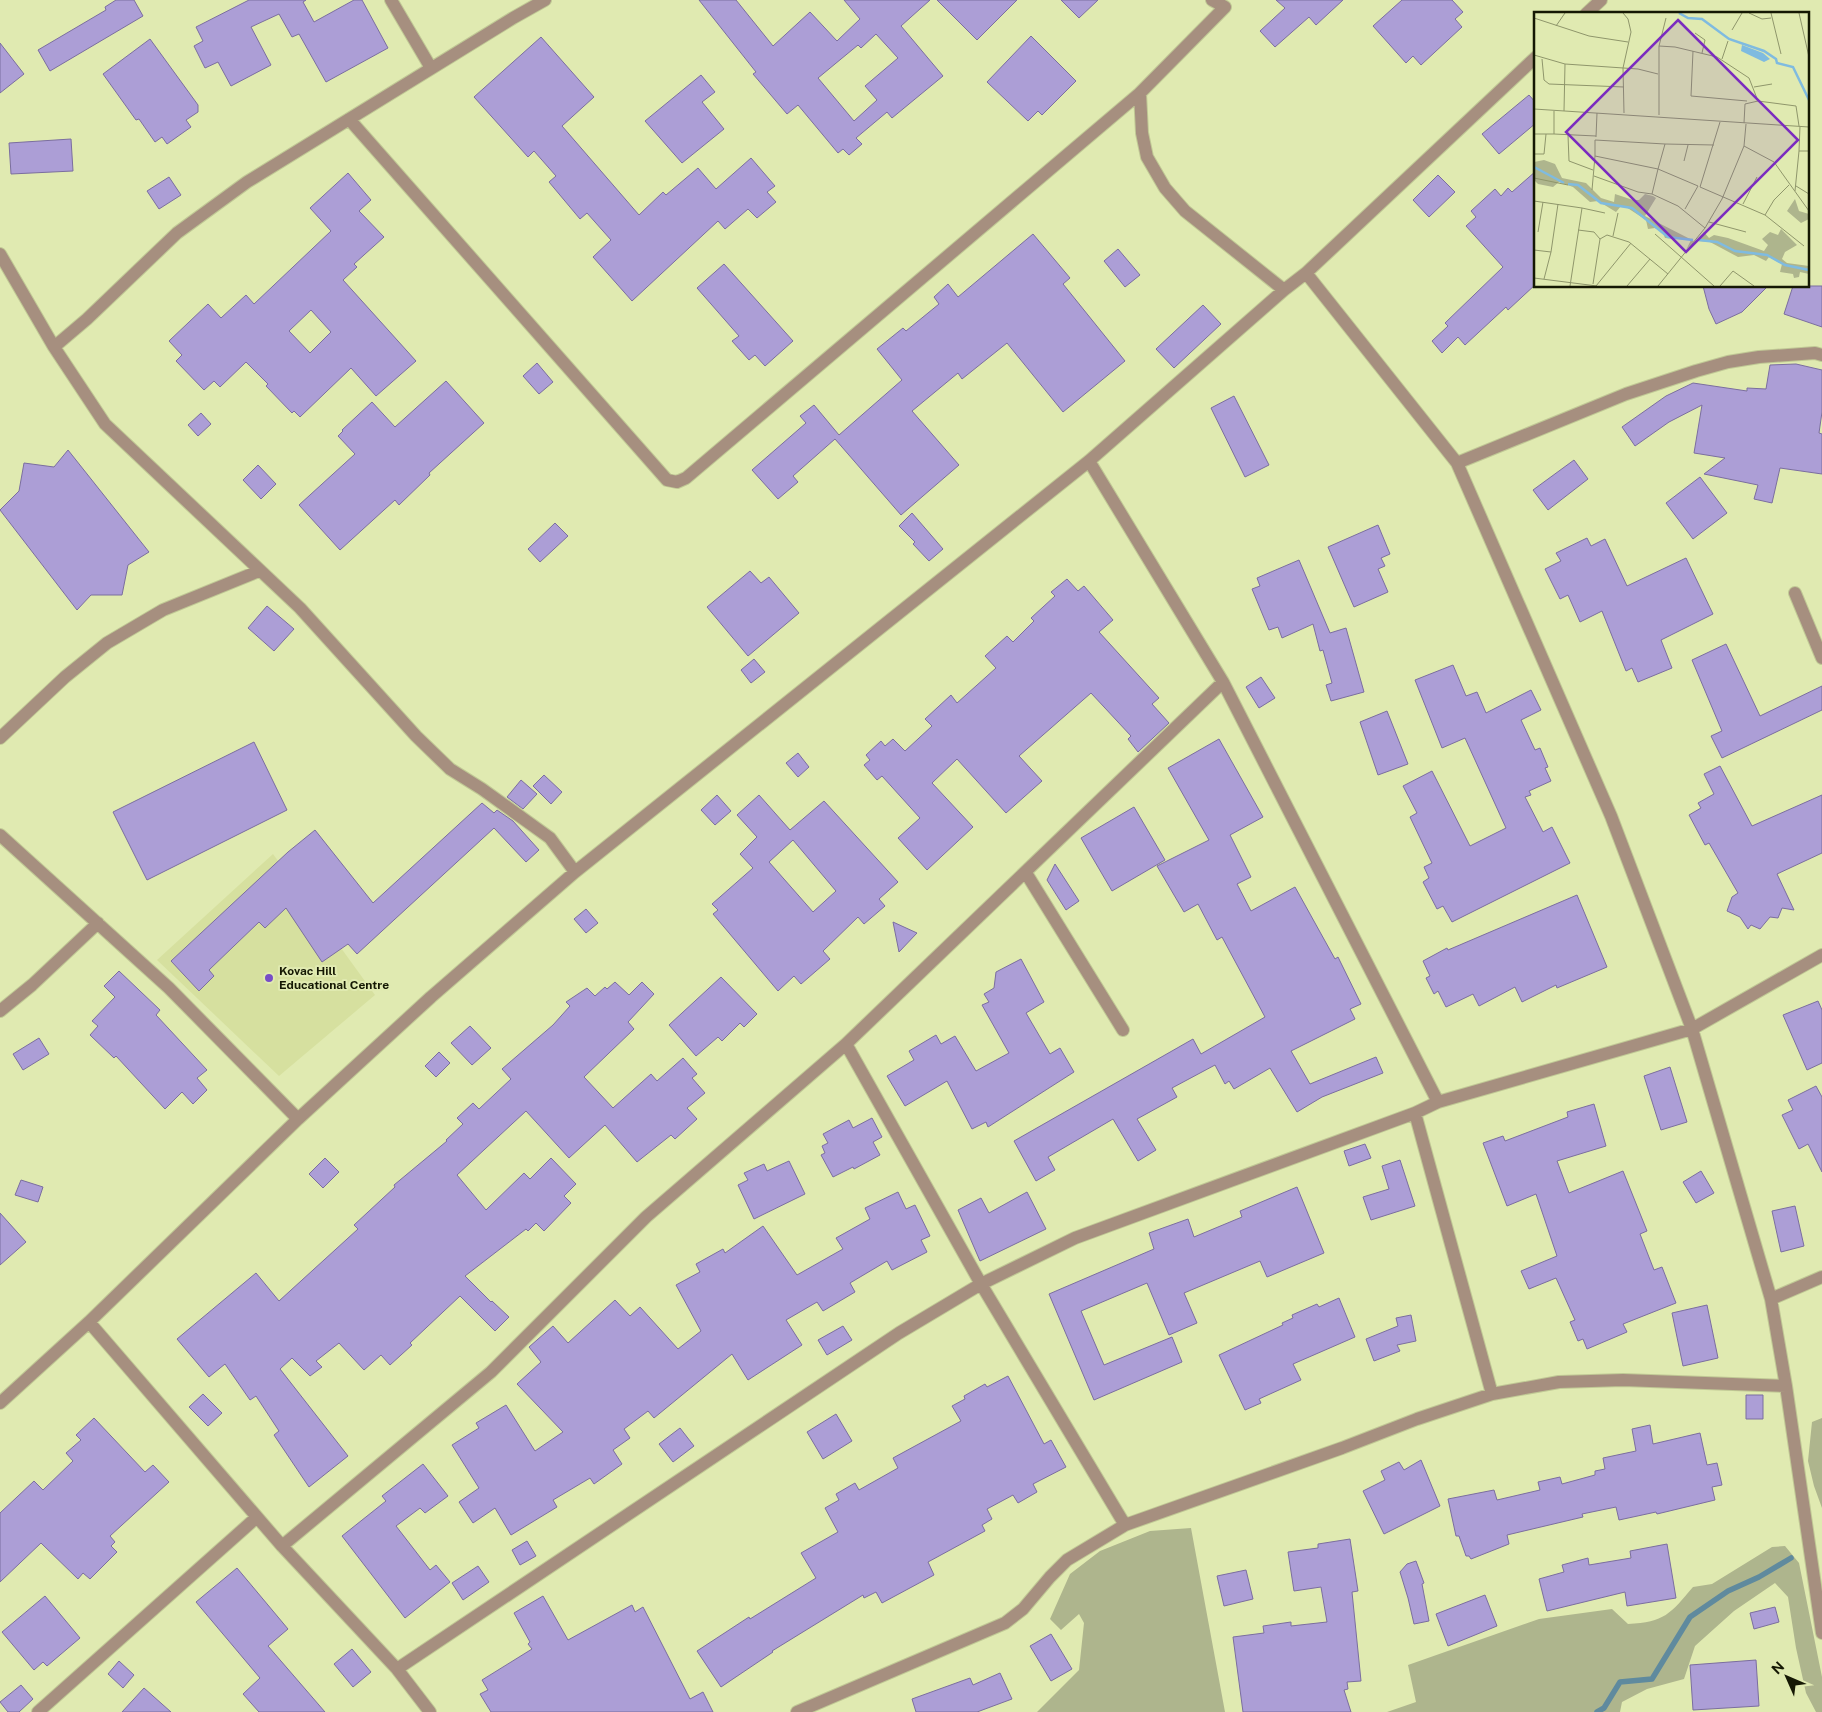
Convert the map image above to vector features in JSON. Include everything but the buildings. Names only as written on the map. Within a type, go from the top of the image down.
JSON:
[{"type":"street","points":[[391,0],[431,68]]},
{"type":"street","points":[[54,347],[177,233],[247,182],[545,0]]},
{"type":"street","points":[[1212,0],[1230,4]]},
{"type":"street","points":[[1588,12],[1602,0]]},
{"type":"street","points":[[349,120],[666,480],[677,482],[686,478],[1140,93],[1230,4]]},
{"type":"street","points":[[0,1403],[88,1322],[298,1119],[424,1004],[575,872],[1089,461],[1284,290],[1306,273],[1534,59]]},
{"type":"street","points":[[1140,93],[1142,134],[1147,157],[1165,188],[1185,211],[1284,290]]},
{"type":"street","points":[[0,254],[54,347],[105,424],[300,608],[416,736],[450,769],[482,789],[550,838],[575,872]]},
{"type":"street","points":[[1306,273],[1457,463],[1611,816],[1692,1029],[1772,1299],[1822,1633]]},
{"type":"street","points":[[1457,463],[1626,394],[1696,371],[1728,362],[1759,357],[1822,354]]},
{"type":"street","points":[[1089,461],[1223,682],[1438,1102]]},
{"type":"street","points":[[0,738],[65,677],[108,643],[163,610],[259,571]]},
{"type":"street","points":[[1795,593],[1822,658]]},
{"type":"street","points":[[282,1546],[491,1372],[646,1217],[846,1044],[1223,682]]},
{"type":"street","points":[[0,835],[169,988],[298,1119]]},
{"type":"street","points":[[1026,872],[1123,1030]]},
{"type":"street","points":[[0,1011],[32,985],[98,923]]},
{"type":"street","points":[[397,1669],[899,1333],[981,1284],[1076,1238],[1415,1113],[1438,1102],[1692,1029],[1822,955]]},
{"type":"street","points":[[846,1044],[981,1284],[1125,1526]]},
{"type":"street","points":[[1415,1113],[1492,1394]]},
{"type":"street","points":[[1772,1299],[1822,1277]]},
{"type":"street","points":[[88,1322],[282,1546],[397,1669],[430,1712]]},
{"type":"street","points":[[797,1712],[1005,1622],[1023,1609],[1067,1560],[1125,1526],[1417,1419],[1492,1394],[1559,1382],[1624,1380],[1786,1386]]},
{"type":"street","points":[[38,1712],[257,1517]]},
{"type":"shaded area","name":"Kovac Hill Educational Centre","points":[[273,854],[375,995],[279,1076],[157,960]]},
{"type":"shaded area","points":[[1822,1418],[1822,1508],[1808,1461],[1812,1422]]},
{"type":"shaded area","points":[[1191,1528],[1225,1712],[1037,1712],[1079,1670],[1084,1623],[1079,1614],[1061,1630],[1050,1619],[1070,1574],[1100,1551],[1150,1531]]},
{"type":"shaded area","points":[[1785,1546],[1799,1563],[1822,1677],[1822,1712],[1816,1712],[1806,1693],[1796,1648],[1788,1597],[1775,1583],[1734,1611],[1695,1646],[1684,1679],[1647,1689],[1622,1702],[1620,1712],[1387,1712],[1416,1702],[1408,1665],[1539,1619],[1612,1609],[1628,1624],[1659,1619],[1672,1610],[1693,1587],[1712,1584],[1772,1547]]},
{"type":"waterway","points":[[1597,1712],[1604,1708],[1620,1682],[1652,1679],[1690,1617],[1728,1591],[1759,1577],[1791,1558]]},
{"type":"place","name":"Kovac Hill Educational Centre","points":[[269,978]]}]
